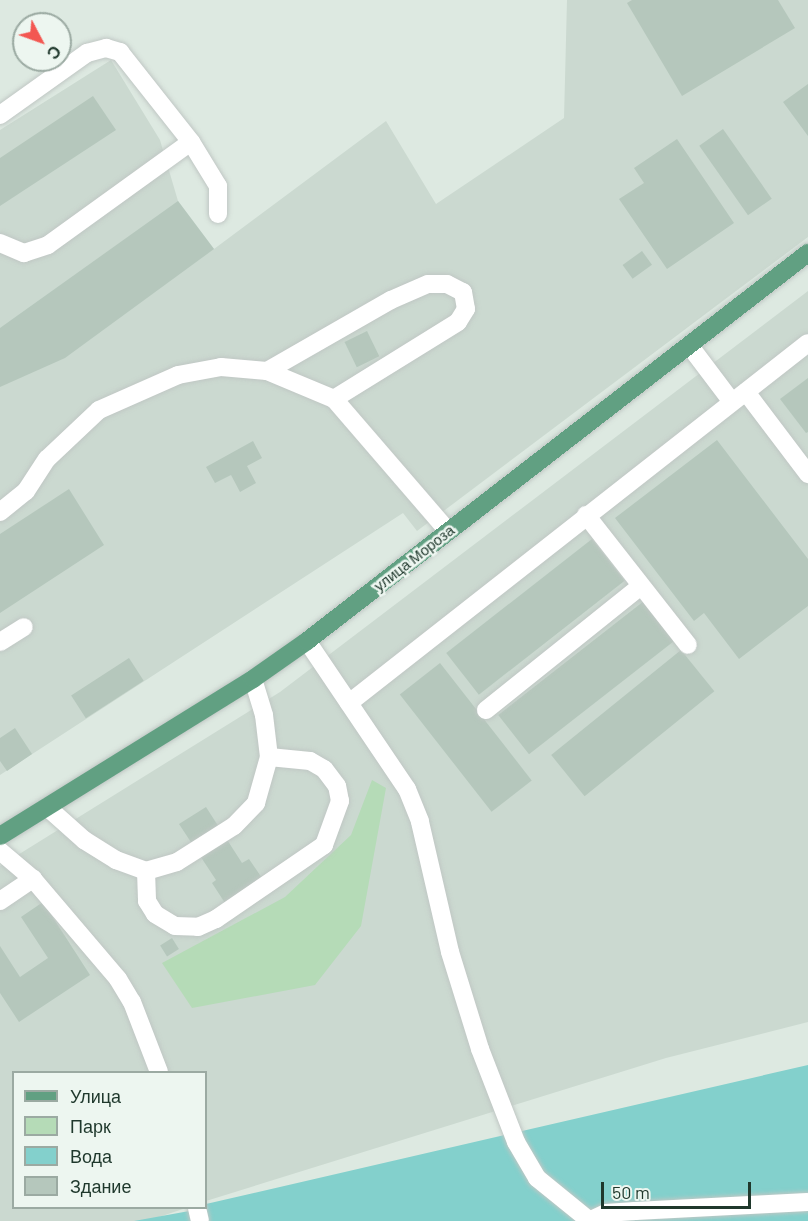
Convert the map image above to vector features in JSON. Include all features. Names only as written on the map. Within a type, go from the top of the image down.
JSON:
[{"type":"main road","name":"улица Мороза","points":[[0,836],[253,679],[307,641],[808,253]]},
{"type":"street","points":[[0,115],[68,65],[106,48],[120,52],[132,64],[191,142],[218,186],[218,214]]},
{"type":"street","points":[[0,243],[24,253],[48,245],[191,142]]},
{"type":"street","points":[[267,371],[391,300],[428,284],[447,284],[463,292],[465,309],[458,322],[334,399]]},
{"type":"street","points":[[349,703],[808,343]]},
{"type":"street","points":[[689,345],[808,474]]},
{"type":"street","points":[[0,512],[26,491],[47,459],[99,410],[177,375],[221,367],[267,371],[334,399],[448,531]]},
{"type":"street","points":[[586,515],[688,645]]},
{"type":"street","points":[[486,710],[641,586]]},
{"type":"street","points":[[0,642],[24,627]]},
{"type":"street","points":[[307,641],[407,789],[420,822],[453,963],[480,1049],[516,1142],[537,1178],[590,1221],[606,1213],[808,1202]]},
{"type":"street","points":[[47,807],[100,850],[146,871],[177,862],[234,826],[256,803],[269,757],[264,715],[253,679]]},
{"type":"street","points":[[146,871],[147,901],[156,914],[175,926],[198,927],[216,919],[324,845],[340,801],[337,786],[324,769],[310,761],[269,757]]},
{"type":"street","points":[[0,850],[33,879],[118,979],[132,1002],[159,1071]]},
{"type":"street","points":[[0,901],[33,879]]},
{"type":"shaded area","points":[[567,0],[808,0],[808,237],[417,531],[403,513],[0,775],[0,130],[111,60],[160,140],[178,201],[214,249],[386,121],[436,204],[564,118]]},
{"type":"shaded area","points":[[808,291],[808,1022],[666,1058],[207,1201],[207,1071],[12,1071],[12,1209],[183,1209],[147,1221],[0,1221],[0,866],[280,692]]},
{"type":"green space","points":[[372,780],[386,788],[361,926],[315,985],[192,1008],[162,963],[285,897],[351,835]]},
{"type":"water","points":[[808,1065],[808,1221],[134,1221],[207,1209],[207,1204]]},
{"type":"building","points":[[632,0],[778,0],[795,28],[682,96],[627,3]]},
{"type":"building","points":[[808,84],[808,136],[783,102]]},
{"type":"building","points":[[93,96],[116,130],[0,206],[0,158]]},
{"type":"building","points":[[723,129],[772,199],[748,215],[699,146]]},
{"type":"building","points":[[677,139],[734,223],[667,269],[619,199],[644,183],[634,168]]},
{"type":"building","points":[[178,201],[214,249],[65,358],[0,387],[0,328]]},
{"type":"building","points":[[642,251],[652,265],[633,279],[623,265]]},
{"type":"building","points":[[367,331],[379,356],[357,367],[345,342]]},
{"type":"building","points":[[808,378],[808,432],[806,433],[780,399]]},
{"type":"building","points":[[717,440],[808,559],[808,606],[739,659],[704,613],[694,621],[615,518]]},
{"type":"building","points":[[253,441],[262,458],[247,466],[256,483],[240,492],[231,475],[215,483],[206,467]]},
{"type":"building","points":[[69,489],[104,545],[0,613],[0,534]]},
{"type":"building","points":[[592,539],[625,581],[479,695],[446,653]]},
{"type":"building","points":[[644,601],[675,640],[529,754],[498,715]]},
{"type":"building","points":[[681,650],[714,691],[585,796],[551,755]]},
{"type":"building","points":[[129,658],[144,681],[86,718],[71,696]]},
{"type":"building","points":[[440,663],[532,780],[492,812],[400,694]]},
{"type":"building","points":[[15,728],[32,754],[7,771],[0,761],[0,738]]},
{"type":"building","points":[[206,807],[242,863],[249,859],[262,878],[225,903],[212,883],[216,880],[179,824]]},
{"type":"building","points":[[43,902],[90,975],[19,1022],[0,993],[0,946],[20,977],[48,958],[21,917]]},
{"type":"building","points":[[172,938],[179,949],[167,956],[160,945]]}]
